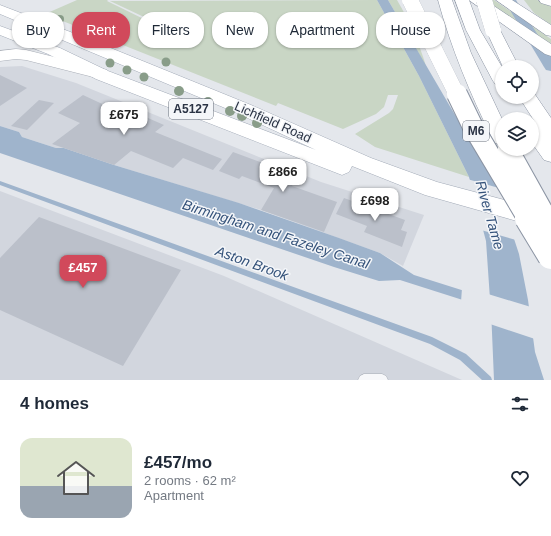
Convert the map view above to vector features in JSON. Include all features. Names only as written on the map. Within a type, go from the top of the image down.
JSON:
[{"type":"main road","name":"M6","points":[[410,0],[472,125],[551,256]]},
{"type":"main road","name":"M6","points":[[445,0],[453,30],[475,84],[495,124]]},
{"type":"main road","points":[[462,0],[473,30],[495,69]]},
{"type":"main road","points":[[476,0],[551,51]]},
{"type":"main road","points":[[484,0],[493,30],[508,60]]},
{"type":"main road","points":[[502,0],[548,30]]},
{"type":"main road","points":[[546,0],[551,2]]},
{"type":"main road","name":"Lichfield Road","points":[[0,9],[72,37]]},
{"type":"main road","points":[[502,18],[527,43],[551,61]]},
{"type":"main road","points":[[0,19],[12,25]]},
{"type":"main road","name":"Lichfield Road","points":[[0,30],[12,35]]},
{"type":"main road","points":[[0,43],[12,39]]},
{"type":"main road","points":[[0,49],[12,41]]},
{"type":"main road","name":"Lichfield Road","points":[[46,48],[102,75],[280,144],[521,220],[551,223]]},
{"type":"main road","name":"Lichfield Road","points":[[98,48],[244,109],[364,163],[433,189],[470,205]]},
{"type":"main road","points":[[0,56],[16,54],[26,55],[102,75]]},
{"type":"main road","points":[[532,104],[551,133]]},
{"type":"main road","points":[[539,138],[551,156]]},
{"type":"main road","points":[[512,156],[551,223]]},
{"type":"main road","name":"Lichfield Road","points":[[521,220],[551,238]]},
{"type":"lane","points":[[364,380],[382,380]]},
{"type":"shaded area","points":[[22,66],[76,83],[321,182],[424,215],[403,266],[380,253],[261,210],[114,165],[64,148],[56,148],[22,137],[19,132],[0,126],[0,67]]},
{"type":"shaded area","points":[[0,191],[224,276],[462,380],[0,380]]},
{"type":"green space","points":[[77,0],[108,0],[107,1],[129,12],[72,12],[72,25],[64,22],[64,12],[50,12]]},
{"type":"green space","points":[[377,0],[384,12],[376,12],[376,48],[404,48],[469,177],[375,147],[355,134],[389,113],[393,109],[398,95],[388,95],[384,107],[376,114],[343,129],[278,103],[276,106],[130,48],[130,12],[138,16],[138,48],[204,48],[204,12],[138,12],[138,14],[110,1]]},
{"type":"green space","points":[[388,0],[397,0],[403,12],[395,12]]},
{"type":"green space","points":[[485,0],[494,0],[551,39],[551,46]]},
{"type":"green space","points":[[524,0],[537,0],[551,6],[551,25],[534,13]]},
{"type":"green space","points":[[416,48],[420,48],[426,66]]},
{"type":"water","points":[[377,0],[388,0],[395,12],[384,12]]},
{"type":"water","points":[[404,48],[416,48],[497,187],[519,254],[528,300],[535,352],[544,380],[494,380],[491,309],[400,280],[379,281],[334,267],[0,153],[0,126],[19,132],[22,137],[56,148],[64,148],[114,165],[239,203],[339,238],[380,253],[414,275],[490,299],[486,241],[469,177]]},
{"type":"pier","points":[[467,179],[499,188],[516,240],[481,230]]},
{"type":"pier","points":[[462,288],[531,307],[531,310],[551,316],[551,331],[533,325],[535,339],[490,324],[489,311],[461,302]]},
{"type":"building","points":[[0,75],[27,88],[0,106]]},
{"type":"building","points":[[83,95],[111,108],[116,104],[164,125],[155,132],[222,159],[213,170],[183,158],[173,168],[131,151],[114,165],[52,144],[80,123],[58,113]]},
{"type":"building","points":[[39,100],[54,103],[27,130],[11,126]]},
{"type":"building","points":[[233,152],[297,177],[292,186],[337,202],[324,232],[261,210],[274,188],[242,176],[239,179],[219,171]]},
{"type":"building","points":[[344,198],[405,220],[401,230],[407,232],[402,247],[364,232],[367,226],[336,214]]},
{"type":"building","points":[[39,217],[181,270],[123,366],[0,310],[0,258]]},
{"type":"waterway","points":[[510,0],[551,67]]},
{"type":"waterway","name":"Aston Brook","points":[[0,183],[432,341],[463,357],[488,380]]},
{"type":"water label","name":"River Tame","points":[[490,215]]},
{"type":"water label","name":"Birmingham and Fazeley Canal","points":[[276,234]]}]
